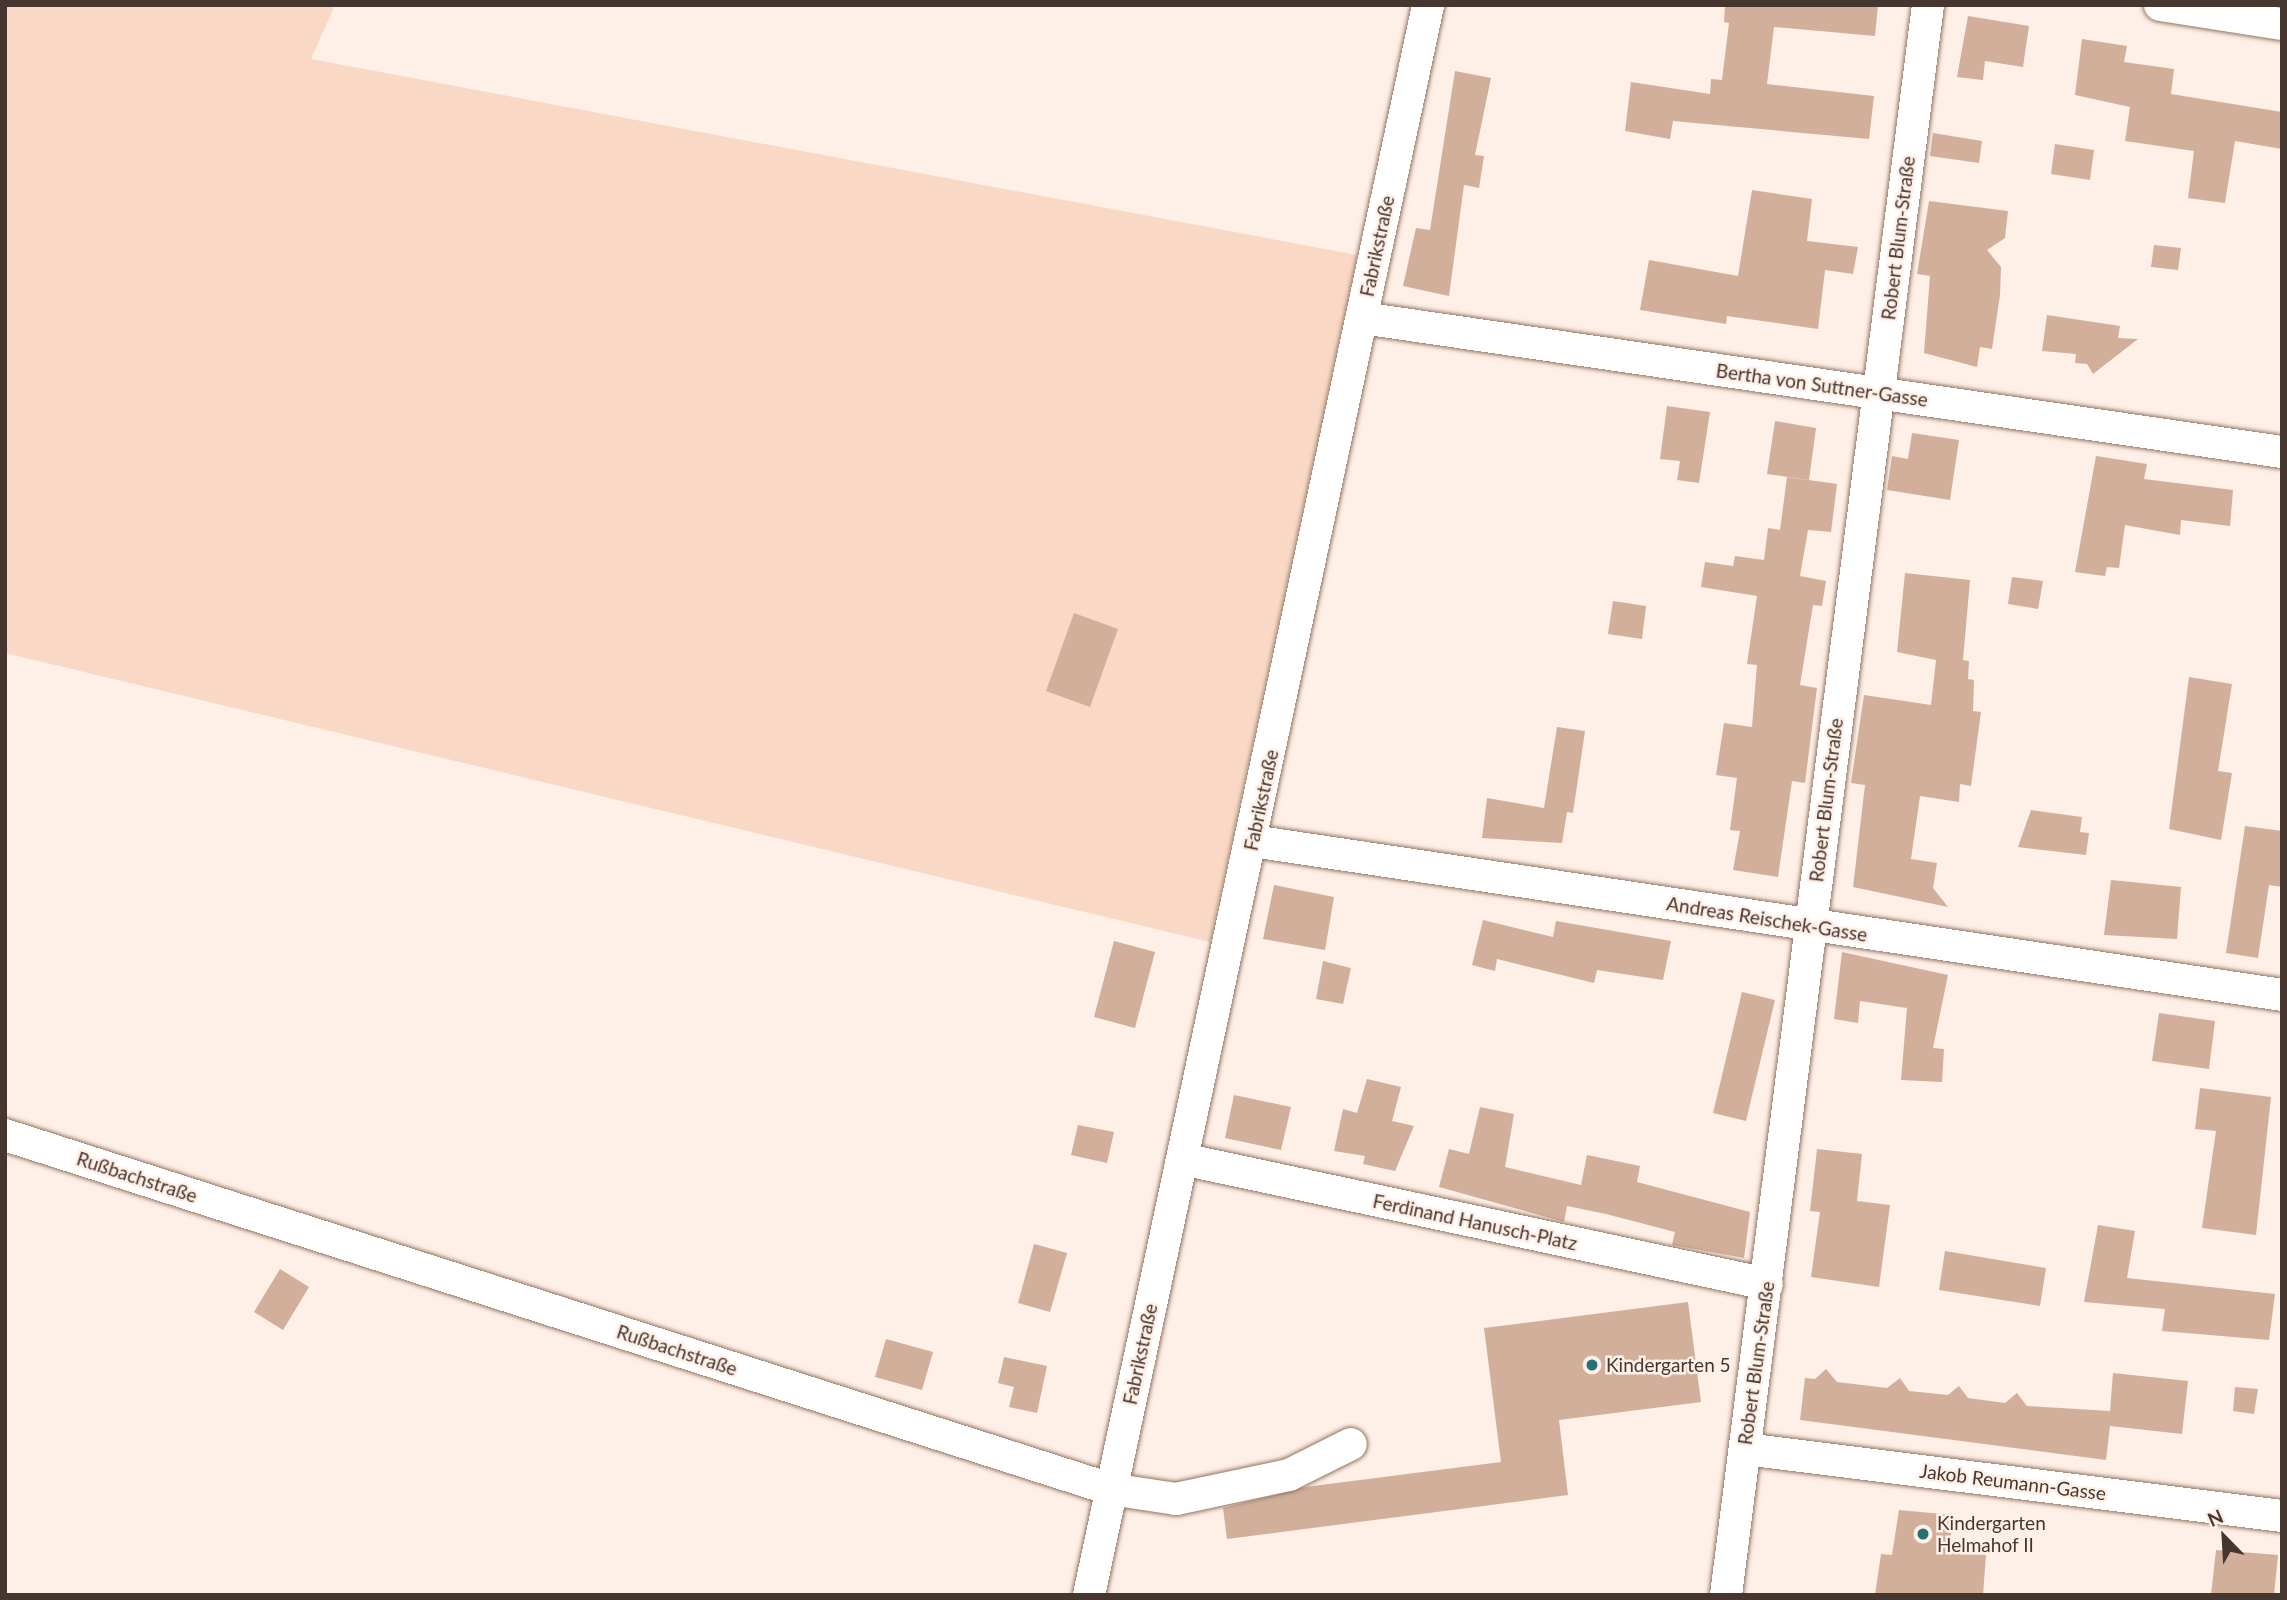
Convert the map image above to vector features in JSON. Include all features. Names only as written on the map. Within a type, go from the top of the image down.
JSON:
[{"type":"street","name":"Fabrikstraße","points":[[1089,1595],[1252,841],[1428,5]]},
{"type":"street","name":"Robert Blum-Straße","points":[[1726,1595],[1928,5]]},
{"type":"street","points":[[2160,5],[2282,24]]},
{"type":"street","name":"Bertha von Suttner-Gasse","points":[[1362,318],[2282,452]]},
{"type":"street","name":"Andreas Reischek-Gasse","points":[[1252,841],[2282,995]]},
{"type":"street","name":"Rußbachstraße","points":[[5,1135],[1110,1489],[1176,1499],[1289,1475],[1351,1444]]},
{"type":"street","name":"Ferdinand Hanusch-Platz","points":[[1182,1159],[1767,1284]]},
{"type":"street","name":"Jakob Reumann-Gasse","points":[[1745,1449],[2282,1516]]},
{"type":"shaded area","points":[[5,5],[335,5],[311,59],[1357,255],[1210,942],[5,653]]},
{"type":"building","points":[[1725,5],[1878,5],[1875,36],[1774,27],[1767,84],[1874,96],[1869,139],[1673,121],[1670,139],[1625,131],[1631,82],[1710,94],[1711,79],[1722,80],[1729,23],[1724,22]]},
{"type":"building","points":[[1968,16],[2029,26],[2023,67],[1985,61],[1983,80],[1957,77]]},
{"type":"building","points":[[2082,39],[2127,46],[2124,62],[2174,69],[2171,94],[2282,112],[2282,149],[2235,141],[2225,203],[2188,198],[2194,151],[2125,141],[2130,107],[2075,95]]},
{"type":"building","points":[[1455,71],[1491,78],[1475,155],[1484,156],[1479,188],[1464,185],[1449,296],[1403,286],[1416,228],[1430,230]]},
{"type":"building","points":[[1933,133],[1982,141],[1979,163],[1930,156]]},
{"type":"building","points":[[2055,144],[2094,150],[2090,180],[2051,174]]},
{"type":"building","points":[[1752,190],[1812,199],[1807,241],[1858,247],[1853,274],[1825,270],[1818,329],[1727,316],[1726,324],[1640,310],[1649,260],[1738,276]]},
{"type":"building","points":[[1929,201],[2008,211],[2005,238],[1987,250],[2001,267],[2000,295],[1992,349],[1980,347],[1977,367],[1924,353],[1930,276],[1917,274]]},
{"type":"building","points":[[2154,245],[2181,248],[2178,270],[2151,267]]},
{"type":"building","points":[[2047,315],[2120,326],[2118,338],[2138,339],[2093,374],[2087,364],[2075,363],[2076,354],[2042,351]]},
{"type":"building","points":[[1667,406],[1710,412],[1699,483],[1677,480],[1680,461],[1660,459]]},
{"type":"building","points":[[1775,421],[1816,428],[1809,480],[1767,474]]},
{"type":"building","points":[[1912,433],[1959,440],[1950,500],[1887,490],[1892,456],[1908,459]]},
{"type":"building","points":[[2096,456],[2147,464],[2144,479],[2233,490],[2230,526],[2181,520],[2180,535],[2125,525],[2119,568],[2107,567],[2105,576],[2075,572]]},
{"type":"building","points":[[1787,477],[1837,484],[1831,532],[1808,530],[1800,576],[1826,581],[1822,606],[1813,605],[1800,685],[1817,688],[1805,783],[1792,781],[1778,877],[1733,870],[1740,831],[1730,830],[1737,778],[1716,775],[1724,723],[1752,727],[1757,665],[1747,664],[1757,596],[1701,587],[1705,562],[1733,566],[1735,556],[1764,560],[1768,528],[1780,530]]},
{"type":"building","points":[[1905,573],[1970,580],[1963,660],[1969,661],[1968,679],[1974,680],[1973,711],[1981,712],[1971,786],[1960,784],[1959,802],[1920,796],[1911,859],[1937,863],[1933,888],[1948,907],[1853,887],[1865,785],[1851,783],[1864,695],[1931,705],[1936,660],[1897,652]]},
{"type":"building","points":[[2012,577],[2043,581],[2038,609],[2008,604]]},
{"type":"building","points":[[1613,601],[1646,606],[1642,639],[1608,634]]},
{"type":"building","points":[[1074,613],[1118,629],[1090,707],[1046,691]]},
{"type":"building","points":[[2189,677],[2232,684],[2218,771],[2232,773],[2221,840],[2169,829]]},
{"type":"building","points":[[1557,727],[1585,731],[1573,813],[1567,812],[1562,843],[1482,838],[1487,798],[1544,808]]},
{"type":"building","points":[[2031,810],[2082,817],[2080,832],[2089,833],[2086,855],[2018,847]]},
{"type":"building","points":[[2245,826],[2282,831],[2282,887],[2269,885],[2258,958],[2226,953]]},
{"type":"building","points":[[2111,880],[2181,887],[2177,939],[2104,935]]},
{"type":"building","points":[[1274,885],[1334,897],[1325,950],[1263,939]]},
{"type":"building","points":[[1483,920],[1553,937],[1556,921],[1671,941],[1663,980],[1597,970],[1594,983],[1497,959],[1495,971],[1472,965]]},
{"type":"building","points":[[1114,941],[1155,952],[1135,1028],[1094,1017]]},
{"type":"building","points":[[1842,952],[1948,975],[1933,1048],[1944,1049],[1942,1082],[1901,1080],[1907,1008],[1860,1001],[1858,1023],[1834,1019]]},
{"type":"building","points":[[1323,961],[1351,968],[1343,1004],[1316,999]]},
{"type":"building","points":[[1742,992],[1775,1000],[1746,1121],[1713,1113]]},
{"type":"building","points":[[2159,1013],[2215,1021],[2209,1069],[2152,1061]]},
{"type":"building","points":[[1367,1079],[1401,1087],[1392,1121],[1414,1126],[1395,1171],[1363,1164],[1365,1156],[1334,1151],[1343,1109],[1357,1113]]},
{"type":"building","points":[[2200,1088],[2271,1097],[2256,1235],[2202,1228],[2216,1131],[2195,1129]]},
{"type":"building","points":[[1234,1095],[1291,1107],[1281,1150],[1225,1138]]},
{"type":"building","points":[[1480,1107],[1514,1114],[1505,1167],[1581,1185],[1587,1155],[1640,1166],[1637,1182],[1750,1212],[1744,1258],[1672,1245],[1675,1232],[1606,1214],[1567,1206],[1564,1222],[1439,1187],[1449,1149],[1469,1154]]},
{"type":"building","points":[[1078,1125],[1114,1132],[1107,1163],[1071,1155]]},
{"type":"building","points":[[1817,1149],[1862,1154],[1857,1201],[1890,1205],[1879,1287],[1811,1277],[1820,1212],[1810,1211]]},
{"type":"building","points":[[2098,1225],[2135,1231],[2127,1278],[2275,1294],[2269,1340],[2162,1331],[2165,1309],[2084,1302]]},
{"type":"building","points":[[1034,1244],[1067,1253],[1050,1312],[1018,1303]]},
{"type":"building","points":[[1945,1251],[2046,1268],[2040,1306],[1939,1290]]},
{"type":"building","points":[[280,1269],[309,1287],[283,1330],[254,1312]]},
{"type":"building","points":[[1688,1302],[1701,1402],[1559,1420],[1568,1495],[1227,1539],[1223,1508],[1305,1487],[1501,1462],[1484,1328]]},
{"type":"building","points":[[886,1339],[933,1352],[922,1390],[875,1377]]},
{"type":"building","points":[[1004,1357],[1047,1366],[1037,1413],[1009,1407],[1014,1387],[998,1383]]},
{"type":"building","points":[[1826,1369],[1837,1382],[1887,1388],[1900,1378],[1909,1391],[1948,1395],[1959,1386],[1968,1398],[2005,1403],[2017,1393],[2027,1406],[2110,1411],[2113,1373],[2188,1381],[2182,1434],[2110,1426],[2106,1460],[1800,1420],[1805,1378],[1815,1379]]},
{"type":"building","points":[[2235,1387],[2258,1389],[2254,1414],[2233,1411]]},
{"type":"building","name":"Kindergarten Helmahof II","points":[[1899,1510],[1953,1515],[1949,1553],[1986,1555],[1983,1595],[1875,1595],[1881,1554],[1892,1555]]},
{"type":"building","points":[[2216,1550],[2278,1555],[2274,1595],[2211,1595]]},
{"type":"place","name":"Kindergarten 5","points":[[1592,1365]]},
{"type":"place","name":"Kindergarten Helmahof II","points":[[1923,1534]]}]
